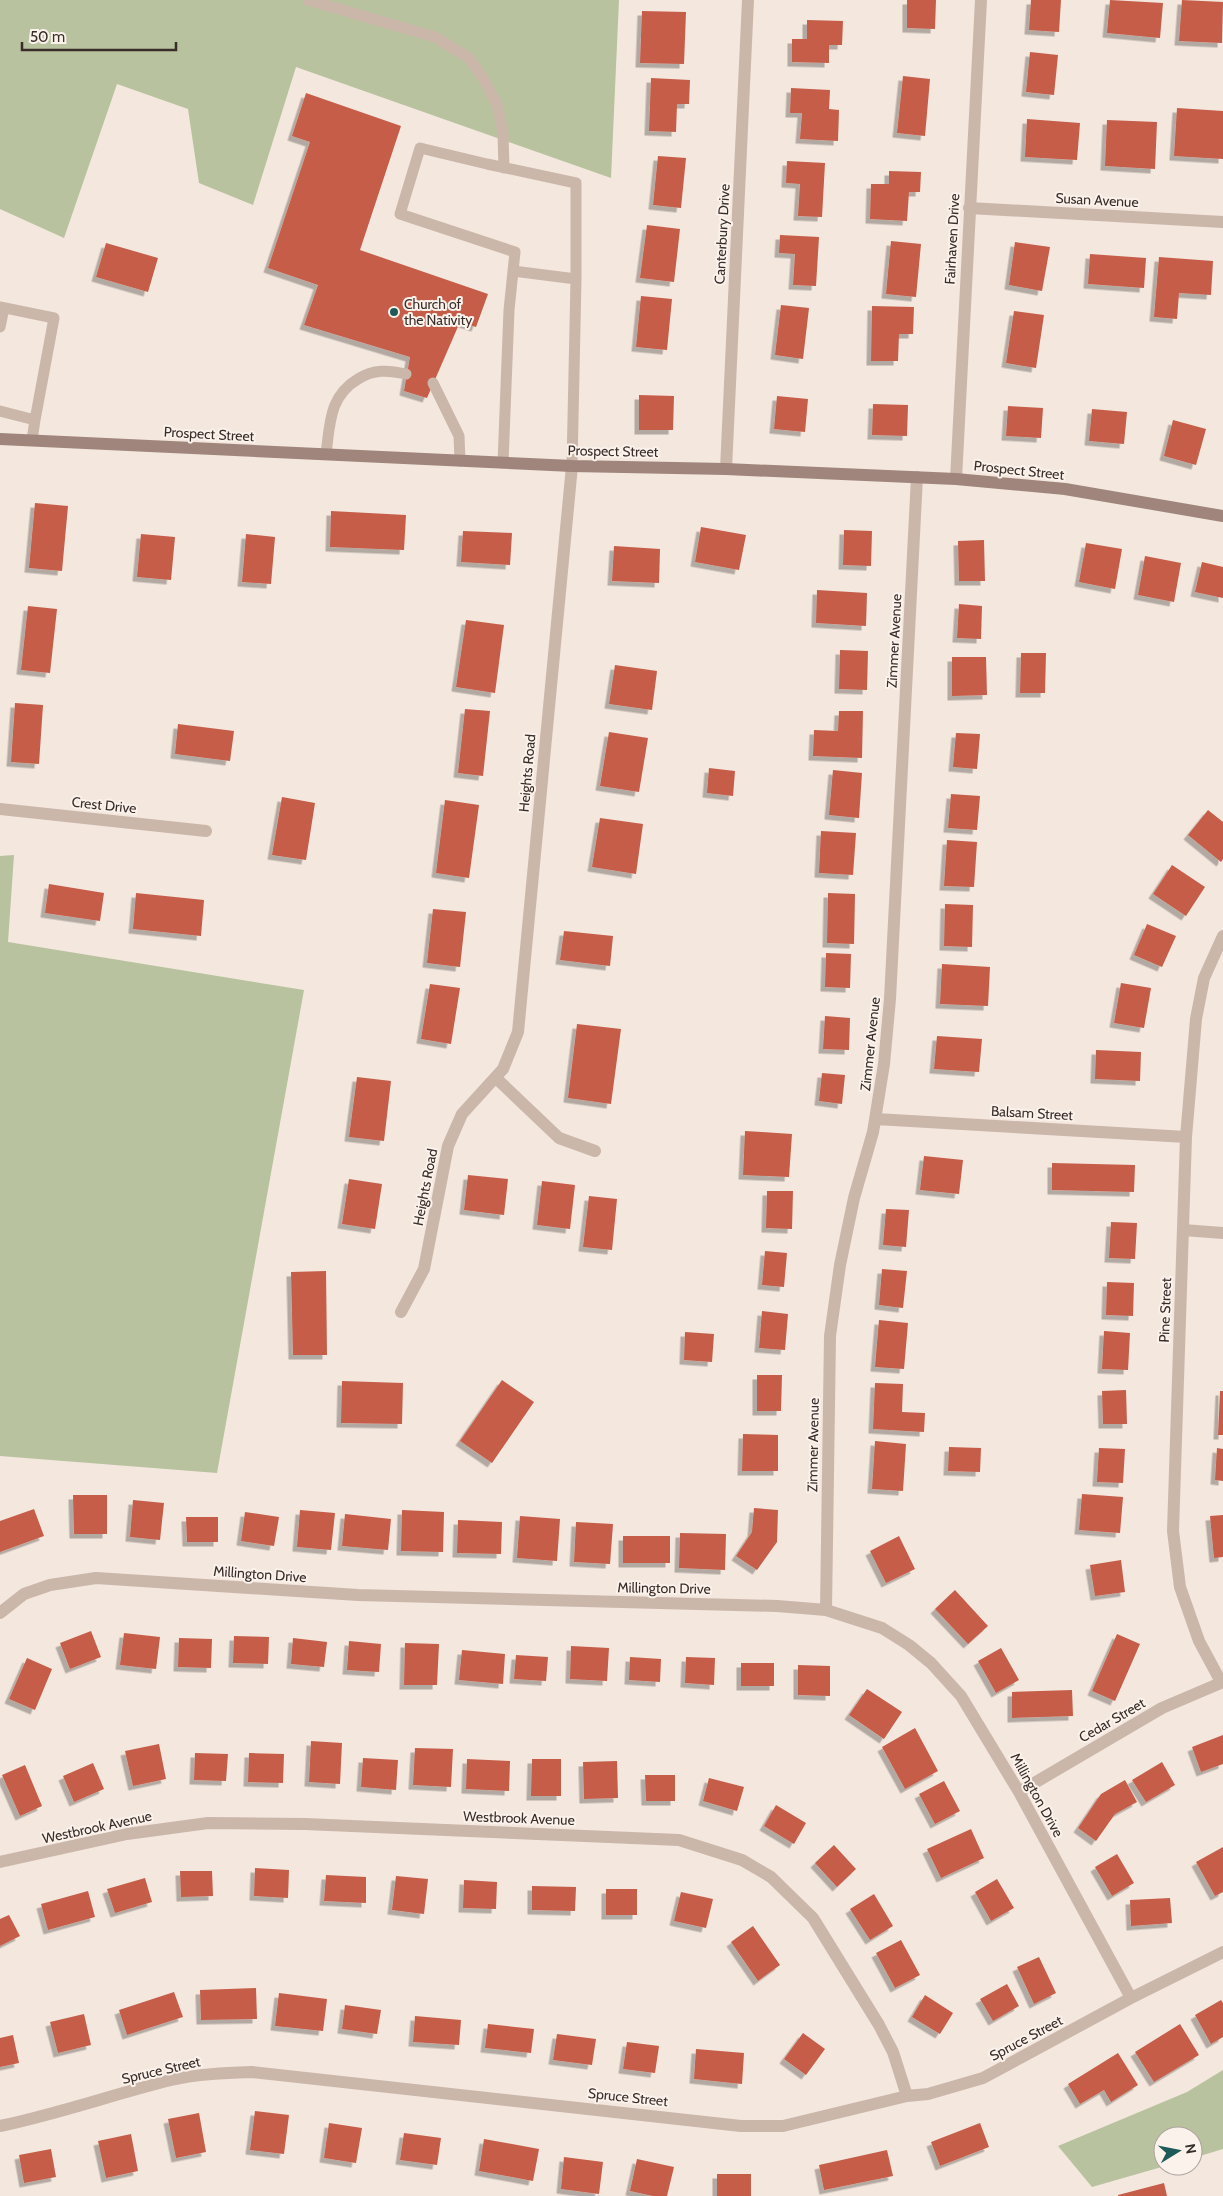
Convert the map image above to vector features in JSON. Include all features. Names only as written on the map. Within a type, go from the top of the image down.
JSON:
[{"type":"main road","name":"Prospect Street","points":[[0,439],[572,466],[726,469],[956,479],[1065,489],[1223,516]]},
{"type":"street","name":"Canterbury Drive","points":[[726,469],[748,0]]},
{"type":"street","name":"Fairhaven Drive","points":[[956,479],[968,208],[980,0]]},
{"type":"street","name":"Susan Avenue","points":[[968,208],[1223,222]]},
{"type":"street","name":"Heights Road","points":[[401,1312],[424,1268],[448,1146],[462,1114],[503,1069],[518,1032],[572,466]]},
{"type":"street","name":"Zimmer Avenue","points":[[826,1610],[830,1336],[842,1255],[854,1198],[876,1119],[884,1064],[890,1000],[918,477]]},
{"type":"street","name":"Crest Drive","points":[[0,809],[206,831]]},
{"type":"street","name":"Pine Street","points":[[1222,1682],[1199,1641],[1180,1586],[1173,1531],[1186,1137],[1196,1018],[1204,978],[1223,936]]},
{"type":"street","points":[[496,1078],[559,1138],[595,1151]]},
{"type":"street","name":"Balsam Street","points":[[876,1119],[1186,1137]]},
{"type":"street","points":[[1183,1230],[1223,1233]]},
{"type":"street","name":"Millington Drive","points":[[0,1613],[24,1594],[41,1588],[96,1578],[358,1595],[777,1606],[826,1610],[882,1628],[909,1645],[931,1664],[961,1696],[1019,1792],[1131,1998]]},
{"type":"street","name":"Cedar Street","points":[[1019,1792],[1162,1708],[1222,1682]]},
{"type":"street","name":"Westbrook Avenue","points":[[0,1862],[127,1834],[208,1823],[306,1824],[679,1840],[742,1860],[771,1878],[813,1918],[893,2052],[907,2096]]},
{"type":"street","name":"Spruce Street","points":[[0,2126],[173,2080],[222,2073],[252,2072],[741,2126],[783,2126],[907,2096],[928,2094],[983,2078],[1131,1998],[1223,1952]]},
{"type":"lane","points":[[308,0],[436,37],[469,58],[483,78],[497,104],[503,133],[504,168]]},
{"type":"lane","points":[[503,462],[509,310],[514,252],[400,214],[420,148],[576,183],[572,466]]},
{"type":"lane","points":[[513,271],[576,279]]},
{"type":"lane","points":[[0,327],[2,307],[54,318],[32,440]]},
{"type":"lane","points":[[326,454],[331,419],[338,397],[346,386],[370,371],[395,371],[406,374]]},
{"type":"lane","points":[[433,383],[459,436],[460,461]]},
{"type":"lane","points":[[0,411],[35,420]]},
{"type":"green space","points":[[0,0],[619,0],[611,178],[296,67],[253,205],[199,183],[188,109],[117,84],[64,238],[0,209]]},
{"type":"green space","points":[[14,855],[8,942],[304,990],[217,1473],[0,1456],[0,856]]},
{"type":"green space","points":[[1223,2070],[1223,2149],[1203,2155],[1203,2126],[1153,2126],[1153,2169],[1092,2187],[1058,2146],[1187,2092]]},
{"type":"building","points":[[907,0],[936,0],[935,29],[907,28]]},
{"type":"building","points":[[1031,0],[1061,0],[1059,32],[1029,30]]},
{"type":"building","points":[[1110,0],[1163,3],[1160,38],[1107,33]]},
{"type":"building","points":[[1182,0],[1223,2],[1222,43],[1179,41]]},
{"type":"building","points":[[642,11],[686,12],[684,64],[640,63]]},
{"type":"building","points":[[807,20],[843,21],[842,45],[829,45],[829,63],[792,62],[792,39],[807,39]]},
{"type":"building","points":[[1030,52],[1058,55],[1054,95],[1026,92]]},
{"type":"building","points":[[903,76],[930,79],[925,136],[897,133]]},
{"type":"building","points":[[651,78],[690,80],[689,104],[677,104],[676,132],[649,131]]},
{"type":"building","points":[[791,88],[830,90],[829,109],[839,110],[838,141],[800,139],[802,113],[790,113]]},
{"type":"building","points":[[306,93],[401,126],[360,250],[488,294],[476,327],[460,322],[427,398],[404,391],[410,357],[304,325],[318,285],[268,268],[310,142],[292,136]]},
{"type":"building","points":[[1177,108],[1223,111],[1223,159],[1174,156]]},
{"type":"building","points":[[1027,119],[1080,123],[1077,160],[1025,157]]},
{"type":"building","points":[[1107,120],[1157,122],[1155,169],[1105,166]]},
{"type":"building","points":[[658,156],[686,158],[681,208],[653,205]]},
{"type":"building","points":[[787,161],[825,163],[822,217],[798,216],[800,184],[786,183]]},
{"type":"building","points":[[889,171],[921,172],[920,192],[909,192],[907,221],[870,219],[871,184],[889,184]]},
{"type":"building","points":[[647,225],[680,229],[674,282],[640,278]]},
{"type":"building","points":[[780,235],[819,237],[816,286],[793,285],[795,254],[779,253]]},
{"type":"building","points":[[891,241],[921,244],[916,297],[886,294]]},
{"type":"building","points":[[1015,242],[1050,247],[1042,291],[1009,285]]},
{"type":"building","points":[[106,243],[158,258],[148,292],[96,277]]},
{"type":"building","points":[[1090,254],[1146,258],[1144,288],[1088,284]]},
{"type":"building","points":[[1159,257],[1213,261],[1211,295],[1179,293],[1177,319],[1154,317]]},
{"type":"building","points":[[641,296],[672,299],[667,350],[636,347]]},
{"type":"building","points":[[781,305],[809,308],[803,359],[775,355]]},
{"type":"building","points":[[872,306],[914,307],[913,334],[899,334],[898,361],[871,361]]},
{"type":"building","points":[[1014,311],[1044,315],[1036,368],[1006,363]]},
{"type":"building","points":[[639,395],[674,396],[673,430],[639,430]]},
{"type":"building","points":[[777,396],[808,399],[805,432],[774,429]]},
{"type":"building","points":[[873,404],[908,405],[907,436],[872,435]]},
{"type":"building","points":[[1008,406],[1043,408],[1041,438],[1006,436]]},
{"type":"building","points":[[1092,409],[1127,412],[1124,444],[1089,441]]},
{"type":"building","points":[[1173,420],[1206,429],[1196,465],[1164,456]]},
{"type":"building","points":[[35,503],[68,506],[62,571],[29,568]]},
{"type":"building","points":[[331,511],[406,515],[404,550],[330,547]]},
{"type":"building","points":[[701,527],[746,535],[739,570],[695,562]]},
{"type":"building","points":[[844,530],[872,531],[871,566],[843,565]]},
{"type":"building","points":[[463,531],[512,533],[510,565],[461,562]]},
{"type":"building","points":[[141,534],[175,537],[171,580],[137,577]]},
{"type":"building","points":[[246,534],[275,537],[271,584],[242,582]]},
{"type":"building","points":[[984,540],[985,581],[959,581],[958,541]]},
{"type":"building","points":[[1086,543],[1122,549],[1115,589],[1079,582]]},
{"type":"building","points":[[614,546],[660,549],[659,583],[612,581]]},
{"type":"building","points":[[1145,556],[1181,563],[1174,602],[1138,595]]},
{"type":"building","points":[[1202,562],[1223,567],[1223,598],[1195,592]]},
{"type":"building","points":[[817,590],[867,593],[866,626],[816,623]]},
{"type":"building","points":[[959,604],[982,606],[981,639],[957,638]]},
{"type":"building","points":[[28,606],[57,609],[50,673],[21,670]]},
{"type":"building","points":[[466,620],[504,625],[495,693],[456,687]]},
{"type":"building","points":[[840,650],[868,651],[867,690],[839,689]]},
{"type":"building","points":[[1021,653],[1046,653],[1045,693],[1020,693]]},
{"type":"building","points":[[952,657],[986,657],[987,695],[952,696]]},
{"type":"building","points":[[615,665],[657,671],[652,710],[609,704]]},
{"type":"building","points":[[15,703],[43,705],[39,764],[11,762]]},
{"type":"building","points":[[465,709],[490,711],[483,776],[458,773]]},
{"type":"building","points":[[839,711],[863,711],[862,758],[813,756],[814,730],[838,731]]},
{"type":"building","points":[[178,724],[234,731],[230,761],[175,754]]},
{"type":"building","points":[[609,732],[648,738],[639,792],[600,786]]},
{"type":"building","points":[[956,733],[980,734],[977,769],[953,767]]},
{"type":"building","points":[[709,768],[735,771],[733,796],[707,793]]},
{"type":"building","points":[[833,770],[862,773],[859,818],[829,815]]},
{"type":"building","points":[[951,794],[980,796],[977,830],[948,828]]},
{"type":"building","points":[[282,797],[315,803],[306,860],[272,855]]},
{"type":"building","points":[[445,800],[479,805],[469,878],[436,873]]},
{"type":"building","points":[[1208,810],[1223,822],[1223,859],[1221,862],[1188,835]]},
{"type":"building","points":[[600,818],[643,824],[636,874],[592,867]]},
{"type":"building","points":[[821,831],[856,833],[853,875],[819,873]]},
{"type":"building","points":[[947,840],[977,842],[974,887],[944,886]]},
{"type":"building","points":[[1172,865],[1205,887],[1186,916],[1153,894]]},
{"type":"building","points":[[49,884],[104,893],[100,921],[45,913]]},
{"type":"building","points":[[136,893],[204,900],[201,936],[133,929]]},
{"type":"building","points":[[828,893],[855,894],[854,944],[827,943]]},
{"type":"building","points":[[945,904],[973,905],[972,947],[944,946]]},
{"type":"building","points":[[433,909],[466,912],[460,967],[427,963]]},
{"type":"building","points":[[1147,924],[1176,936],[1162,967],[1134,955]]},
{"type":"building","points":[[564,931],[613,936],[610,966],[560,960]]},
{"type":"building","points":[[826,953],[851,954],[850,988],[825,987]]},
{"type":"building","points":[[942,964],[990,967],[988,1006],[940,1004]]},
{"type":"building","points":[[1121,983],[1151,988],[1144,1028],[1114,1023]]},
{"type":"building","points":[[430,984],[460,988],[451,1044],[421,1039]]},
{"type":"building","points":[[825,1016],[850,1018],[849,1050],[823,1049]]},
{"type":"building","points":[[577,1024],[621,1029],[611,1104],[568,1098]]},
{"type":"building","points":[[937,1036],[982,1039],[979,1072],[934,1069]]},
{"type":"building","points":[[1096,1050],[1141,1052],[1140,1081],[1095,1079]]},
{"type":"building","points":[[822,1073],[845,1075],[842,1104],[819,1101]]},
{"type":"building","points":[[357,1077],[391,1081],[384,1141],[349,1137]]},
{"type":"building","points":[[745,1131],[792,1134],[789,1177],[743,1175]]},
{"type":"building","points":[[924,1156],[963,1160],[959,1194],[920,1190]]},
{"type":"building","points":[[1052,1163],[1135,1165],[1134,1192],[1052,1190]]},
{"type":"building","points":[[468,1175],[508,1179],[504,1215],[464,1210]]},
{"type":"building","points":[[349,1179],[382,1184],[375,1229],[342,1224]]},
{"type":"building","points":[[542,1181],[575,1185],[570,1229],[537,1225]]},
{"type":"building","points":[[767,1191],[793,1191],[792,1229],[766,1228]]},
{"type":"building","points":[[589,1196],[617,1199],[612,1250],[583,1247]]},
{"type":"building","points":[[886,1209],[909,1210],[906,1247],[883,1245]]},
{"type":"building","points":[[1111,1222],[1137,1223],[1135,1259],[1109,1258]]},
{"type":"building","points":[[765,1251],[787,1253],[784,1287],[762,1285]]},
{"type":"building","points":[[882,1269],[907,1271],[903,1308],[879,1305]]},
{"type":"building","points":[[326,1271],[327,1355],[293,1355],[291,1272]]},
{"type":"building","points":[[1107,1282],[1134,1283],[1133,1316],[1106,1315]]},
{"type":"building","points":[[762,1311],[788,1314],[785,1350],[759,1348]]},
{"type":"building","points":[[879,1320],[908,1323],[904,1369],[875,1367]]},
{"type":"building","points":[[1104,1331],[1130,1333],[1128,1370],[1102,1369]]},
{"type":"building","points":[[685,1332],[714,1334],[712,1362],[684,1360]]},
{"type":"building","points":[[757,1375],[782,1375],[781,1411],[757,1411]]},
{"type":"building","points":[[502,1380],[534,1402],[492,1463],[460,1441]]},
{"type":"building","points":[[342,1381],[403,1383],[402,1424],[341,1423]]},
{"type":"building","points":[[875,1383],[903,1384],[902,1412],[925,1413],[924,1432],[873,1429]]},
{"type":"building","points":[[1126,1390],[1127,1424],[1103,1424],[1102,1391]]},
{"type":"building","points":[[1220,1391],[1223,1391],[1223,1435],[1218,1435]]},
{"type":"building","points":[[743,1434],[778,1435],[778,1471],[742,1471]]},
{"type":"building","points":[[875,1441],[906,1444],[903,1491],[872,1489]]},
{"type":"building","points":[[949,1447],[981,1448],[980,1472],[948,1471]]},
{"type":"building","points":[[1099,1448],[1125,1449],[1123,1483],[1097,1482]]},
{"type":"building","points":[[1217,1448],[1223,1449],[1223,1481],[1215,1480]]},
{"type":"building","points":[[1082,1494],[1123,1497],[1120,1533],[1079,1530]]},
{"type":"building","points":[[73,1495],[107,1495],[107,1534],[74,1534]]},
{"type":"building","points":[[133,1500],[164,1503],[160,1540],[130,1537]]},
{"type":"building","points":[[754,1508],[778,1510],[777,1542],[757,1570],[736,1556],[752,1532]]},
{"type":"building","points":[[34,1509],[44,1536],[0,1552],[0,1521]]},
{"type":"building","points":[[300,1510],[335,1513],[331,1550],[297,1547]]},
{"type":"building","points":[[402,1510],[444,1512],[443,1552],[401,1551]]},
{"type":"building","points":[[245,1512],[279,1517],[274,1546],[241,1541]]},
{"type":"building","points":[[345,1514],[391,1519],[388,1550],[342,1546]]},
{"type":"building","points":[[1223,1515],[1223,1557],[1214,1558],[1210,1516]]},
{"type":"building","points":[[520,1516],[560,1519],[557,1561],[517,1558]]},
{"type":"building","points":[[186,1517],[218,1517],[218,1542],[187,1542]]},
{"type":"building","points":[[458,1520],[502,1522],[501,1554],[457,1553]]},
{"type":"building","points":[[576,1522],[613,1524],[610,1564],[574,1562]]},
{"type":"building","points":[[680,1533],[726,1534],[725,1570],[679,1568]]},
{"type":"building","points":[[623,1536],[670,1536],[670,1563],[623,1563]]},
{"type":"building","points":[[899,1536],[915,1569],[886,1583],[870,1551]]},
{"type":"building","points":[[1121,1560],[1125,1592],[1095,1596],[1090,1565]]},
{"type":"building","points":[[955,1590],[988,1626],[968,1644],[935,1609]]},
{"type":"building","points":[[91,1631],[101,1657],[70,1669],[60,1643]]},
{"type":"building","points":[[124,1633],[160,1637],[156,1669],[120,1665]]},
{"type":"building","points":[[1117,1634],[1140,1644],[1115,1701],[1092,1691]]},
{"type":"building","points":[[234,1636],[269,1637],[268,1664],[233,1663]]},
{"type":"building","points":[[179,1638],[212,1639],[211,1668],[178,1667]]},
{"type":"building","points":[[293,1638],[327,1642],[324,1667],[291,1664]]},
{"type":"building","points":[[349,1641],[381,1644],[379,1672],[347,1670]]},
{"type":"building","points":[[405,1643],[439,1644],[437,1685],[404,1685]]},
{"type":"building","points":[[571,1646],[609,1648],[607,1681],[570,1679]]},
{"type":"building","points":[[1001,1648],[1019,1680],[996,1693],[978,1661]]},
{"type":"building","points":[[462,1650],[505,1654],[503,1684],[459,1680]]},
{"type":"building","points":[[516,1655],[548,1657],[546,1681],[514,1679]]},
{"type":"building","points":[[630,1657],[661,1659],[660,1682],[629,1680]]},
{"type":"building","points":[[686,1657],[715,1658],[714,1685],[685,1683]]},
{"type":"building","points":[[27,1658],[52,1669],[35,1710],[9,1699]]},
{"type":"building","points":[[741,1663],[774,1663],[774,1686],[741,1686]]},
{"type":"building","points":[[798,1665],[830,1666],[830,1696],[798,1695]]},
{"type":"building","points":[[867,1689],[902,1712],[884,1739],[849,1715]]},
{"type":"building","points":[[1072,1690],[1073,1716],[1012,1718],[1012,1692]]},
{"type":"building","points":[[915,1728],[938,1771],[905,1789],[882,1747]]},
{"type":"building","points":[[1223,1735],[1223,1764],[1201,1772],[1192,1747]]},
{"type":"building","points":[[311,1741],[342,1743],[340,1784],[309,1782]]},
{"type":"building","points":[[159,1744],[166,1779],[133,1786],[125,1751]]},
{"type":"building","points":[[415,1748],[453,1749],[451,1787],[413,1785]]},
{"type":"building","points":[[195,1753],[228,1754],[226,1781],[194,1780]]},
{"type":"building","points":[[249,1753],[284,1754],[283,1783],[248,1782]]},
{"type":"building","points":[[363,1758],[398,1760],[396,1790],[361,1787]]},
{"type":"building","points":[[467,1759],[510,1761],[509,1791],[466,1789]]},
{"type":"building","points":[[532,1759],[561,1759],[561,1796],[531,1796]]},
{"type":"building","points":[[617,1761],[618,1798],[584,1799],[583,1762]]},
{"type":"building","points":[[1162,1762],[1175,1785],[1146,1802],[1132,1780]]},
{"type":"building","points":[[93,1763],[104,1789],[74,1802],[63,1776]]},
{"type":"building","points":[[25,1765],[42,1806],[20,1816],[2,1775]]},
{"type":"building","points":[[645,1775],[675,1775],[675,1801],[646,1801]]},
{"type":"building","points":[[709,1778],[744,1787],[737,1811],[703,1801]]},
{"type":"building","points":[[1125,1780],[1137,1802],[1115,1814],[1096,1841],[1078,1828],[1101,1794]]},
{"type":"building","points":[[944,1781],[960,1811],[935,1824],[919,1794]]},
{"type":"building","points":[[776,1805],[806,1823],[794,1844],[764,1826]]},
{"type":"building","points":[[971,1829],[984,1858],[941,1878],[927,1849]]},
{"type":"building","points":[[834,1845],[856,1869],[837,1887],[815,1863]]},
{"type":"building","points":[[1223,1847],[1223,1892],[1215,1896],[1196,1862]]},
{"type":"building","points":[[1117,1854],[1134,1883],[1112,1896],[1095,1867]]},
{"type":"building","points":[[255,1868],[289,1870],[288,1898],[254,1896]]},
{"type":"building","points":[[180,1871],[212,1871],[213,1896],[181,1897]]},
{"type":"building","points":[[326,1875],[366,1877],[366,1903],[324,1901]]},
{"type":"building","points":[[396,1876],[428,1879],[424,1914],[392,1910]]},
{"type":"building","points":[[145,1878],[152,1902],[115,1913],[107,1889]]},
{"type":"building","points":[[997,1879],[1014,1908],[991,1921],[975,1892]]},
{"type":"building","points":[[464,1880],[497,1882],[496,1909],[463,1908]]},
{"type":"building","points":[[532,1886],[576,1887],[575,1911],[532,1910]]},
{"type":"building","points":[[606,1889],[637,1889],[637,1915],[606,1915]]},
{"type":"building","points":[[88,1891],[95,1917],[48,1930],[41,1904]]},
{"type":"building","points":[[681,1892],[713,1899],[706,1928],[674,1921]]},
{"type":"building","points":[[874,1894],[893,1926],[870,1940],[850,1909]]},
{"type":"building","points":[[1170,1898],[1172,1923],[1131,1926],[1130,1900]]},
{"type":"building","points":[[9,1915],[20,1936],[0,1946],[0,1919]]},
{"type":"building","points":[[753,1926],[780,1965],[758,1981],[731,1942]]},
{"type":"building","points":[[901,1940],[920,1975],[895,1988],[876,1953]]},
{"type":"building","points":[[1039,1957],[1056,1993],[1034,2004],[1017,1967]]},
{"type":"building","points":[[1007,1984],[1019,2006],[993,2021],[980,1999]]},
{"type":"building","points":[[256,1988],[257,2019],[201,2020],[200,1990]]},
{"type":"building","points":[[174,1992],[183,2017],[127,2035],[119,2010]]},
{"type":"building","points":[[279,1993],[327,1999],[323,2031],[275,2026]]},
{"type":"building","points":[[925,1995],[953,2013],[940,2034],[912,2017]]},
{"type":"building","points":[[1221,2000],[1223,2003],[1223,2037],[1211,2044],[1195,2015]]},
{"type":"building","points":[[345,2005],[381,2010],[377,2034],[342,2029]]},
{"type":"building","points":[[84,2014],[91,2045],[58,2053],[50,2022]]},
{"type":"building","points":[[415,2016],[461,2020],[459,2045],[413,2042]]},
{"type":"building","points":[[488,2024],[534,2029],[531,2053],[485,2048]]},
{"type":"building","points":[[1180,2024],[1199,2055],[1154,2082],[1135,2052]]},
{"type":"building","points":[[803,2033],[825,2049],[806,2075],[784,2059]]},
{"type":"building","points":[[557,2034],[596,2039],[592,2065],[553,2060]]},
{"type":"building","points":[[13,2035],[19,2063],[0,2067],[0,2038]]},
{"type":"building","points":[[627,2042],[659,2046],[655,2073],[623,2069]]},
{"type":"building","points":[[696,2049],[744,2053],[742,2084],[694,2079]]},
{"type":"building","points":[[1118,2053],[1138,2085],[1111,2102],[1104,2090],[1080,2104],[1068,2084]]},
{"type":"building","points":[[255,2111],[289,2115],[284,2154],[250,2150]]},
{"type":"building","points":[[199,2113],[206,2152],[176,2158],[168,2119]]},
{"type":"building","points":[[329,2123],[362,2128],[356,2163],[324,2158]]},
{"type":"building","points":[[980,2123],[989,2147],[940,2166],[931,2142]]},
{"type":"building","points":[[404,2133],[441,2138],[437,2165],[400,2160]]},
{"type":"building","points":[[131,2134],[138,2171],[106,2178],[98,2141]]},
{"type":"building","points":[[484,2139],[539,2149],[533,2181],[479,2171]]},
{"type":"building","points":[[51,2149],[56,2177],[24,2183],[19,2155]]},
{"type":"building","points":[[887,2150],[893,2176],[824,2190],[819,2165]]},
{"type":"building","points":[[564,2157],[603,2162],[599,2194],[561,2189]]},
{"type":"building","points":[[637,2159],[674,2167],[667,2196],[653,2196],[630,2191]]},
{"type":"building","points":[[717,2174],[751,2174],[751,2196],[717,2196]]},
{"type":"building","points":[[1164,2183],[1167,2196],[1118,2196],[1118,2195]]},
{"type":"place","name":"Church of the Nativity","points":[[394,312]]}]
